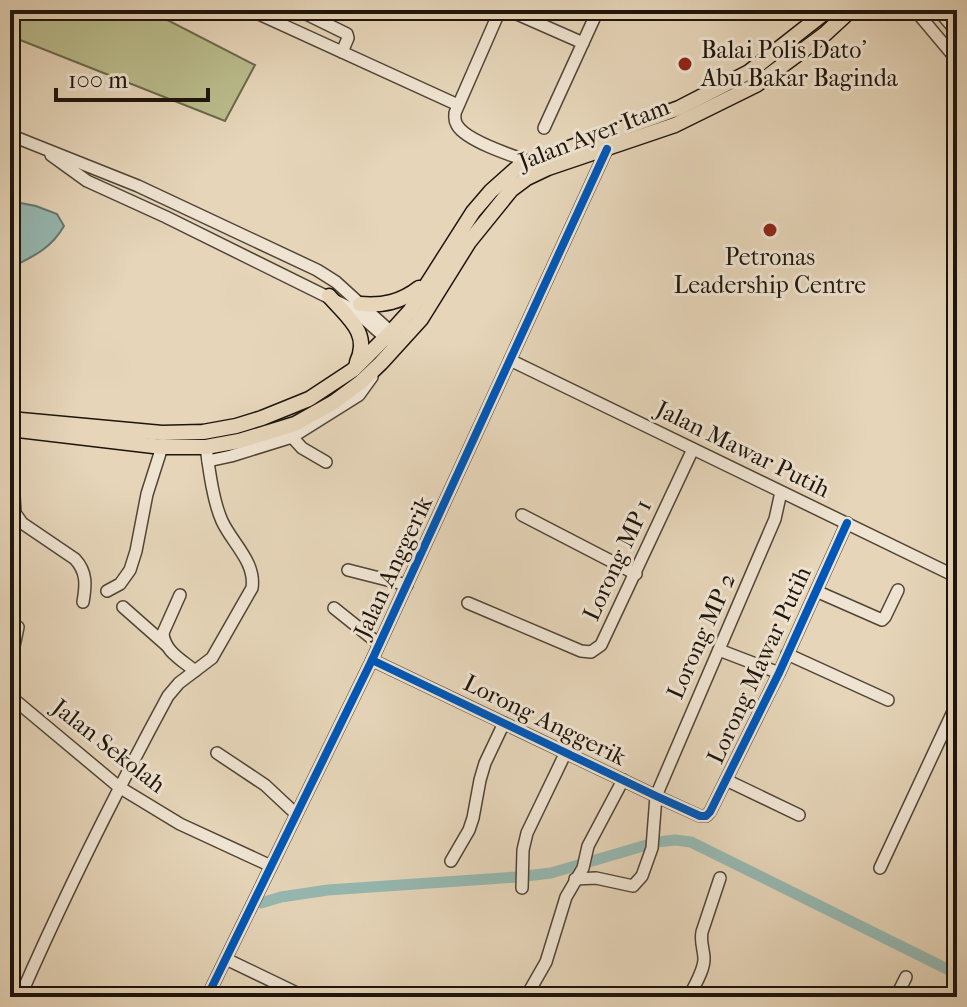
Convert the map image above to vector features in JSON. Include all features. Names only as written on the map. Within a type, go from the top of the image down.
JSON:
[{"type":"main road","name":"Jalan Ayer Itam","points":[[391,338],[473,212],[505,177],[531,162],[679,108],[749,72],[828,10]]},
{"type":"main road","name":"Jalan Ayer Itam","points":[[10,419],[162,433],[203,432],[262,418],[309,399],[421,319],[469,242],[511,190],[527,178],[675,125],[756,85],[825,34],[851,10]]},
{"type":"main road","points":[[360,304],[377,305],[406,299],[430,280]]},
{"type":"main road","points":[[329,296],[362,338],[362,352],[353,370]]},
{"type":"main road","points":[[10,429],[207,454],[295,424],[334,402],[381,363],[391,338]]},
{"type":"street","points":[[250,10],[278,16],[342,52],[458,105]]},
{"type":"street","points":[[298,10],[347,34],[342,52]]},
{"type":"street","points":[[500,10],[454,119],[465,134],[531,162]]},
{"type":"street","points":[[508,10],[583,43]]},
{"type":"street","points":[[544,128],[598,10]]},
{"type":"street","points":[[938,10],[957,32]]},
{"type":"street","points":[[915,11],[957,60]]},
{"type":"street","points":[[10,135],[172,201],[317,270],[360,304],[391,338]]},
{"type":"street","points":[[41,148],[87,181],[329,296],[354,310],[391,338]]},
{"type":"street","name":"Jalan Anggerik","points":[[207,997],[372,660],[607,149]]},
{"type":"street","points":[[499,151],[508,163],[505,177]]},
{"type":"street","points":[[166,217],[172,201]]},
{"type":"street","name":"Jalan Mawar Putih","points":[[510,360],[957,577]]},
{"type":"street","points":[[20,997],[119,787],[168,696],[179,683],[212,658],[252,588],[251,569],[222,520],[207,454],[231,456],[292,437],[359,395],[381,363]]},
{"type":"street","points":[[10,429],[15,513],[22,523],[80,565],[86,587],[83,602]]},
{"type":"street","points":[[292,437],[302,448],[326,462]]},
{"type":"street","points":[[107,591],[120,584],[130,570],[147,494],[162,447]]},
{"type":"street","name":"Lorong MP 1","points":[[468,603],[581,651],[591,652],[601,645],[693,449]]},
{"type":"street","name":"Lorong MP 2","points":[[575,879],[596,878],[633,886],[642,876],[652,848],[656,796],[775,519],[781,492]]},
{"type":"street","points":[[522,515],[636,574]]},
{"type":"street","name":"Lorong Mawar Putih","points":[[700,816],[710,812],[779,673],[847,523]]},
{"type":"street","points":[[348,570],[407,585]]},
{"type":"street","points":[[816,591],[882,620],[898,590]]},
{"type":"street","points":[[166,646],[163,633],[180,595]]},
{"type":"street","points":[[123,607],[195,671]]},
{"type":"street","points":[[334,608],[379,644]]},
{"type":"street","points":[[10,665],[18,627]]},
{"type":"street","points":[[719,650],[779,673]]},
{"type":"street","points":[[787,654],[888,700]]},
{"type":"street","name":"Lorong Anggerik","points":[[372,660],[700,816]]},
{"type":"street","name":"Jalan Sekolah","points":[[10,696],[119,787],[180,824],[271,866]]},
{"type":"street","points":[[880,868],[957,703]]},
{"type":"street","points":[[451,861],[469,830],[485,763],[504,723]]},
{"type":"street","points":[[522,881],[527,833],[566,752]]},
{"type":"street","points":[[217,753],[265,785],[296,814]]},
{"type":"street","points":[[526,997],[546,962],[566,897],[583,868],[588,846],[623,780]]},
{"type":"street","points":[[726,780],[799,815]]},
{"type":"street","points":[[689,997],[702,969],[702,932],[720,878]]},
{"type":"street","points":[[226,959],[305,997]]},
{"type":"street","points":[[896,997],[906,977]]},
{"type":"green space","points":[[10,10],[148,10],[255,65],[225,121],[10,36]]},
{"type":"water","points":[[10,201],[57,214],[64,226],[47,246],[10,268]]},
{"type":"waterway","points":[[261,903],[328,890],[551,873],[657,842],[675,840],[691,842],[957,974]]},
{"type":"cycle path","points":[[207,997],[372,660],[607,149]]},
{"type":"cycle path","points":[[372,660],[656,796],[706,816],[779,673],[847,523]]},
{"type":"place","name":"Balai Polis Dato' Abu Bakar Baginda","points":[[685,64]]},
{"type":"place","name":"Petronas Leadership Centre","points":[[770,230]]}]
